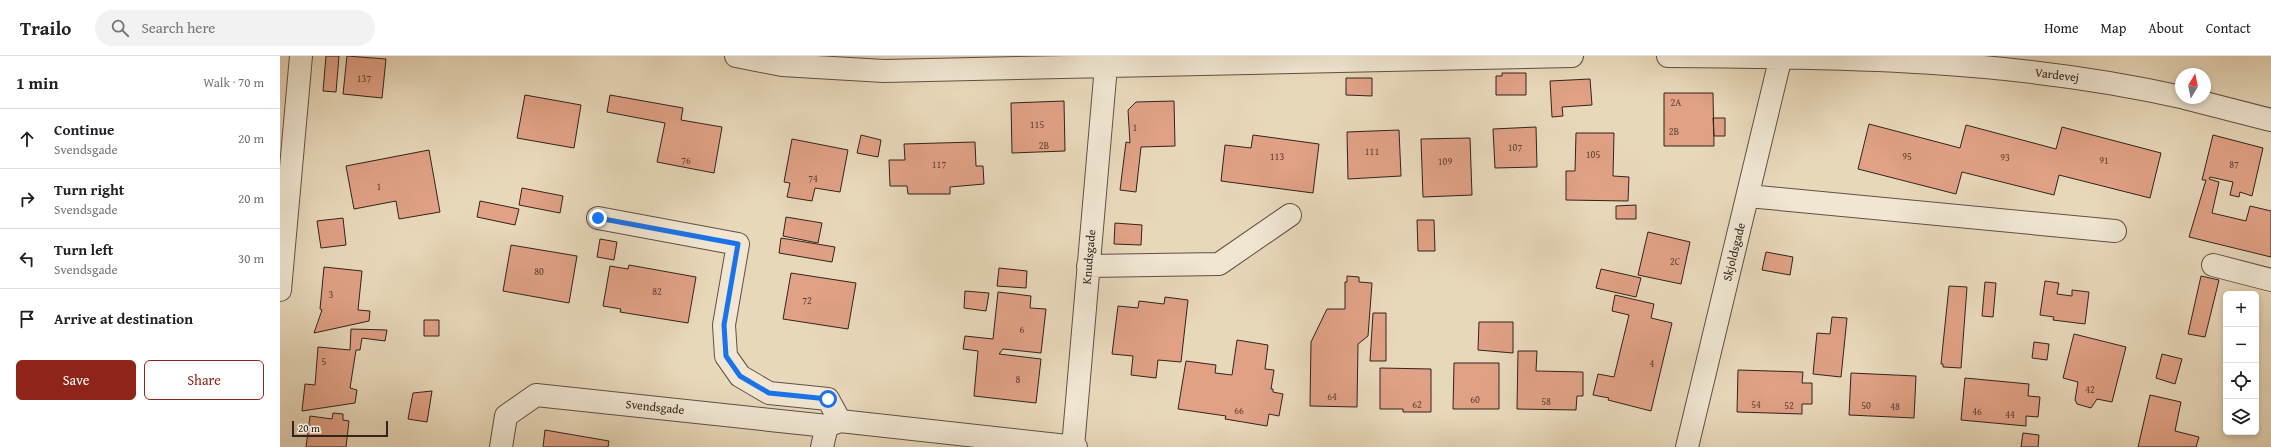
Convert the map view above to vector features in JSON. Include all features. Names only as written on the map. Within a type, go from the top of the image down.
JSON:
[{"type":"street","points":[[280,290],[301,56]]},
{"type":"street","points":[[736,56],[782,65],[884,70],[1572,56]]},
{"type":"street","name":"Vardevej","points":[[1668,56],[1781,56],[1991,67],[2118,83],[2175,96]]},
{"type":"street","name":"Skjoldsgade","points":[[1687,447],[1781,56]]},
{"type":"street","name":"Knudsgade","points":[[1072,447],[1106,66]]},
{"type":"street","points":[[2211,104],[2240,110],[2271,120]]},
{"type":"street","points":[[1748,196],[2115,231]]},
{"type":"street","points":[[1088,266],[1219,264],[1290,215]]},
{"type":"street","points":[[598,218],[738,244],[724,325],[726,356],[740,376],[769,393],[828,399],[833,424],[822,447]]},
{"type":"street","points":[[2213,265],[2271,280]]},
{"type":"street","name":"Svendsgade","points":[[501,447],[506,416],[536,394],[1076,447]]},
{"type":"building","points":[[326,56],[339,56],[336,92],[323,91]]},
{"type":"building","points":[[347,56],[386,59],[382,98],[343,94]]},
{"type":"building","points":[[1502,73],[1526,73],[1526,95],[1496,95],[1496,76],[1502,76]]},
{"type":"building","points":[[1346,78],[1372,78],[1372,96],[1346,95]]},
{"type":"building","points":[[1590,79],[1592,105],[1562,107],[1563,116],[1552,117],[1550,81]]},
{"type":"building","points":[[1664,93],[1713,93],[1714,146],[1664,146]]},
{"type":"building","points":[[525,95],[581,105],[574,148],[517,138]]},
{"type":"building","points":[[610,95],[683,108],[681,120],[722,127],[714,173],[657,162],[665,123],[607,112]]},
{"type":"building","points":[[1064,101],[1065,151],[1012,153],[1011,103]]},
{"type":"building","points":[[1174,101],[1175,146],[1141,147],[1136,192],[1120,190],[1126,142],[1130,143],[1128,110],[1136,102]]},
{"type":"building","points":[[1713,118],[1725,118],[1725,136],[1714,136]]},
{"type":"building","points":[[1869,124],[1960,148],[1966,125],[2056,149],[2062,127],[2161,153],[2150,198],[2059,175],[2054,195],[1962,172],[1956,194],[1858,169]]},
{"type":"building","points":[[1536,127],[1537,167],[1495,168],[1493,129]]},
{"type":"building","points":[[1399,130],[1401,176],[1348,179],[1347,132]]},
{"type":"building","points":[[1576,133],[1614,133],[1613,176],[1629,177],[1628,201],[1566,200],[1566,171],[1575,171]]},
{"type":"building","points":[[861,135],[881,140],[878,157],[857,153]]},
{"type":"building","points":[[1253,135],[1319,144],[1313,193],[1221,181],[1225,145],[1251,148]]},
{"type":"building","points":[[2213,135],[2263,148],[2252,196],[2240,192],[2239,197],[2230,195],[2233,182],[2210,177],[2209,179],[2219,182],[2212,213],[2246,221],[2250,206],[2271,211],[2271,257],[2189,237],[2206,180],[2202,180]]},
{"type":"building","points":[[1470,138],[1472,195],[1423,197],[1421,139]]},
{"type":"building","points":[[792,139],[848,150],[840,192],[815,188],[812,201],[787,197],[790,183],[784,182]]},
{"type":"building","points":[[975,142],[976,166],[983,166],[984,184],[950,187],[950,194],[908,194],[907,186],[890,186],[889,160],[905,160],[904,144]]},
{"type":"building","points":[[429,150],[440,212],[399,219],[396,201],[354,209],[346,166]]},
{"type":"building","points":[[522,188],[563,196],[560,213],[519,205]]},
{"type":"building","points":[[480,201],[519,209],[515,225],[477,217]]},
{"type":"building","points":[[1636,205],[1636,219],[1616,219],[1616,206]]},
{"type":"building","points":[[786,217],[822,223],[818,243],[783,236]]},
{"type":"building","points":[[343,218],[346,245],[321,248],[317,221]]},
{"type":"building","points":[[1417,220],[1434,220],[1435,251],[1418,251]]},
{"type":"building","points":[[1115,223],[1142,225],[1141,245],[1114,244]]},
{"type":"building","points":[[1648,232],[1690,242],[1681,284],[1638,275]]},
{"type":"building","points":[[781,238],[835,247],[832,262],[779,253]]},
{"type":"building","points":[[600,239],[617,242],[614,260],[597,257]]},
{"type":"building","points":[[511,245],[577,256],[569,303],[503,291]]},
{"type":"building","points":[[1766,252],[1793,257],[1790,275],[1762,270]]},
{"type":"building","points":[[629,265],[696,277],[688,323],[620,312],[621,309],[603,306],[610,266],[628,269]]},
{"type":"building","points":[[324,267],[362,271],[358,310],[370,311],[369,321],[314,333],[322,310],[320,309]]},
{"type":"building","points":[[999,268],[1027,271],[1026,288],[997,286]]},
{"type":"building","points":[[1601,269],[1641,278],[1636,297],[1596,288]]},
{"type":"building","points":[[791,273],[856,283],[848,329],[783,319]]},
{"type":"building","points":[[1347,276],[1359,277],[1359,282],[1372,283],[1368,336],[1358,344],[1357,407],[1310,406],[1311,342],[1327,309],[1345,309],[1345,282],[1347,282]]},
{"type":"building","points":[[2201,276],[2219,280],[2205,337],[2188,334]]},
{"type":"building","points":[[2045,281],[2059,283],[2057,294],[2072,296],[2072,290],[2089,292],[2085,324],[2053,320],[2054,317],[2040,315]]},
{"type":"building","points":[[1985,282],[1996,283],[1993,317],[1982,316]]},
{"type":"building","points":[[1949,286],[1967,287],[1961,368],[1943,367],[1943,364],[1941,364]]},
{"type":"building","points":[[965,291],[989,293],[986,311],[964,308]]},
{"type":"building","points":[[998,292],[1031,296],[1030,308],[1046,309],[1041,353],[1003,349],[999,354],[1041,359],[1036,403],[974,396],[978,351],[963,349],[965,336],[993,339]]},
{"type":"building","points":[[1615,295],[1654,304],[1651,318],[1672,323],[1651,411],[1608,400],[1609,398],[1593,395],[1598,374],[1614,377],[1629,315],[1612,311]]},
{"type":"building","points":[[1165,297],[1188,300],[1181,362],[1158,360],[1156,378],[1131,375],[1133,356],[1112,354],[1118,306],[1138,308],[1139,301],[1164,304]]},
{"type":"building","points":[[1373,313],[1386,313],[1386,361],[1370,361]]},
{"type":"building","points":[[1832,317],[1847,318],[1841,377],[1813,374],[1817,333],[1830,334]]},
{"type":"building","points":[[424,320],[439,320],[439,336],[424,336]]},
{"type":"building","points":[[1479,322],[1513,322],[1513,353],[1478,350]]},
{"type":"building","points":[[351,329],[387,330],[385,341],[362,338],[360,350],[356,350],[350,388],[357,390],[355,403],[302,411],[305,384],[315,385],[318,347],[350,350]]},
{"type":"building","points":[[2074,334],[2126,347],[2112,402],[2097,399],[2091,408],[2077,404],[2075,400],[2078,382],[2063,378]]},
{"type":"building","points":[[1237,340],[1268,345],[1265,369],[1274,370],[1271,389],[1273,389],[1273,392],[1283,394],[1279,416],[1269,414],[1267,426],[1225,419],[1226,416],[1178,409],[1186,361],[1216,365],[1215,373],[1232,375]]},
{"type":"building","points":[[2034,342],[2049,344],[2047,360],[2032,358]]},
{"type":"building","points":[[1518,351],[1537,351],[1536,371],[1583,372],[1583,396],[1577,396],[1576,410],[1517,409]]},
{"type":"building","points":[[2162,354],[2182,359],[2175,384],[2156,378]]},
{"type":"building","points":[[1454,363],[1499,363],[1499,409],[1453,409]]},
{"type":"building","points":[[1380,368],[1431,369],[1431,412],[1403,412],[1403,409],[1380,409]]},
{"type":"building","points":[[1738,370],[1803,372],[1802,383],[1812,383],[1812,404],[1802,404],[1802,414],[1737,412]]},
{"type":"building","points":[[1851,373],[1916,376],[1914,418],[1849,415]]},
{"type":"building","points":[[1965,378],[2029,384],[2028,396],[2040,397],[2038,417],[2026,416],[2026,426],[1961,420]]},
{"type":"building","points":[[432,391],[427,422],[408,419],[413,393]]},
{"type":"building","points":[[2150,395],[2181,402],[2175,431],[2199,437],[2196,447],[2138,447]]},
{"type":"building","points":[[333,413],[343,414],[343,420],[349,421],[346,447],[306,447],[310,416],[332,419]]},
{"type":"building","points":[[545,430],[609,441],[608,447],[543,447]]},
{"type":"building","points":[[2023,433],[2039,435],[2038,447],[2021,447]]},
{"type":"route","points":[[598,218],[738,244],[724,325],[726,356],[740,376],[769,393],[828,399]]}]
